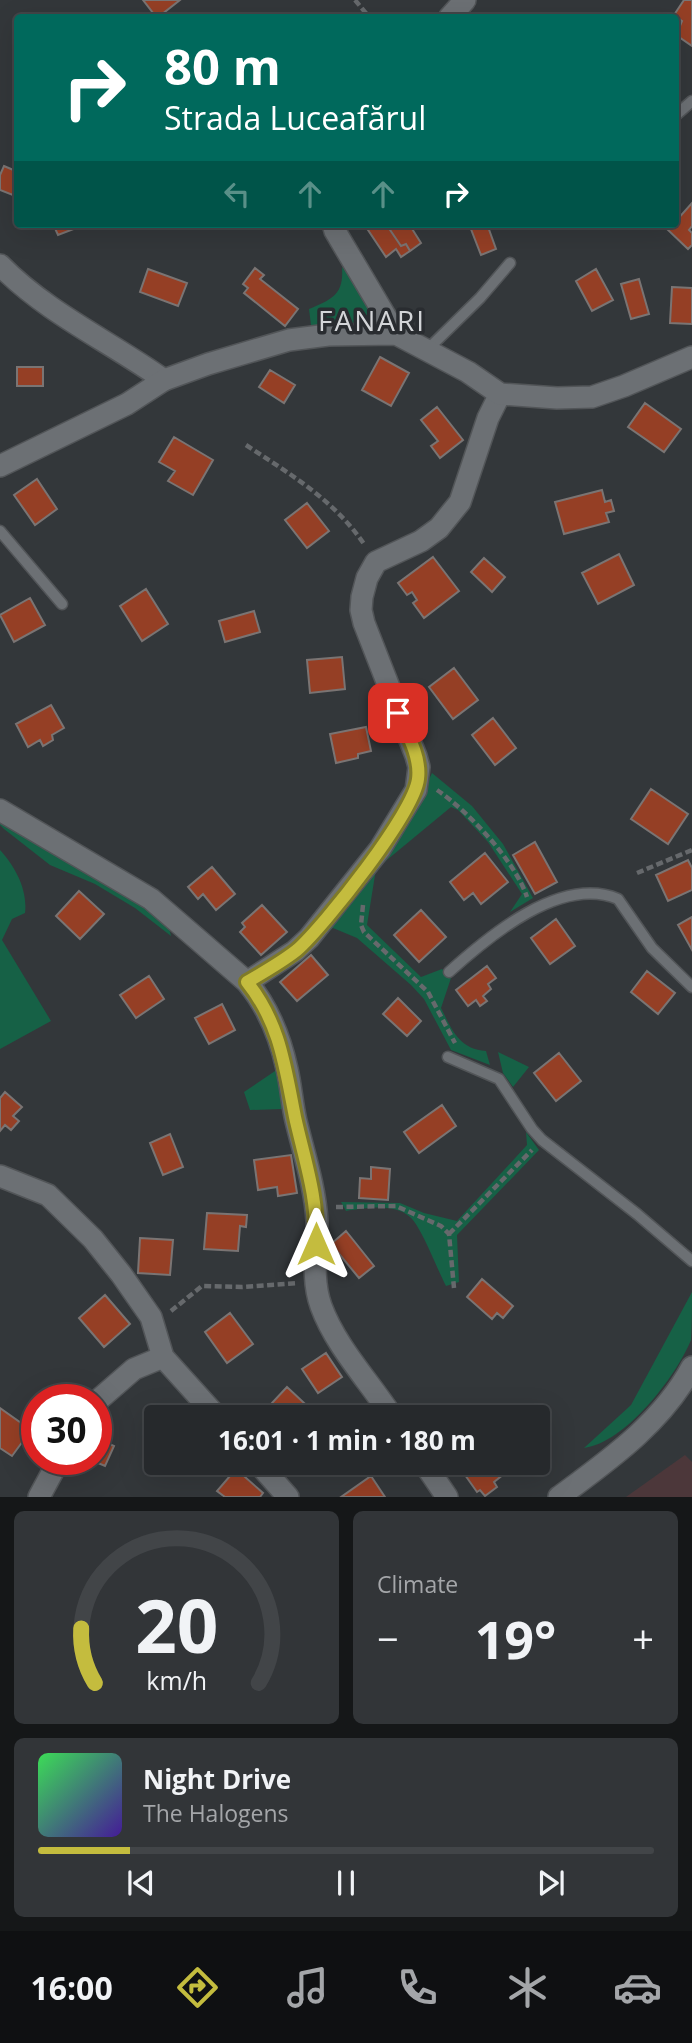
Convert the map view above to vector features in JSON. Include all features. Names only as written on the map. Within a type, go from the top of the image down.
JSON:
[{"type":"street","points":[[453,14],[465,0]]},
{"type":"street","points":[[334,228],[396,334]]},
{"type":"street","points":[[0,265],[20,286],[164,380]]},
{"type":"street","points":[[0,466],[106,414],[164,380],[289,340],[328,335],[396,334],[428,349],[500,394],[557,398],[592,397],[692,357]]},
{"type":"street","points":[[247,982],[295,951],[323,924],[380,849],[411,800],[419,778],[416,755],[364,623],[362,597],[367,578],[376,562],[421,541],[439,528],[454,510],[464,492],[488,418],[500,394]]},
{"type":"street","points":[[0,810],[151,899],[247,982],[257,994],[273,1024],[287,1069],[315,1208],[314,1281],[321,1306],[335,1336],[384,1405]]},
{"type":"street","points":[[0,1176],[48,1195],[66,1210],[121,1274],[153,1323],[163,1357],[206,1405]]},
{"type":"street","points":[[112,1388],[134,1369],[163,1357]]},
{"type":"street","points":[[559,1497],[612,1457],[652,1422],[674,1396],[692,1367]]},
{"type":"street","points":[[39,1497],[51,1475]]},
{"type":"street","points":[[269,1475],[288,1497]]},
{"type":"street","points":[[432,1475],[447,1497]]},
{"type":"lane","points":[[679,113],[692,101]]},
{"type":"lane","points":[[428,349],[480,298],[510,263]]},
{"type":"lane","points":[[0,531],[62,604]]},
{"type":"lane","points":[[449,972],[529,911],[579,895],[596,893],[618,898],[652,948],[692,987]]},
{"type":"lane","points":[[448,1057],[499,1079],[542,1140],[692,1261]]},
{"type":"path","points":[[355,0],[367,14]]},
{"type":"path","points":[[246,446],[310,487],[336,510],[376,562]]},
{"type":"path","points":[[419,778],[465,813],[494,843],[526,894],[529,911]]},
{"type":"path","points":[[637,873],[692,850]]},
{"type":"path","points":[[363,901],[361,925],[364,932],[428,992],[453,1040],[470,1065]]},
{"type":"path","points":[[449,1234],[542,1140]]},
{"type":"path","points":[[315,1208],[396,1206],[441,1226],[449,1234],[454,1288]]},
{"type":"path","points":[[153,1323],[202,1286],[242,1287],[314,1281]]},
{"type":"shaded area","points":[[685,1455],[692,1462],[692,1497],[626,1497]]},
{"type":"green space","points":[[342,267],[366,297],[371,309],[367,316],[354,324],[311,325],[309,309],[330,299],[339,290]]},
{"type":"green space","points":[[432,773],[472,806],[503,844],[533,898],[510,912],[522,894],[488,842],[458,810],[451,807],[376,869],[367,925],[421,977],[442,969],[451,978],[441,1008],[463,1042],[469,1047],[486,1051],[490,1065],[451,1050],[424,999],[357,938],[333,928],[307,948],[414,811]]},
{"type":"green space","points":[[0,816],[168,923],[171,936],[135,908],[95,884],[50,865],[4,829],[0,825]]},
{"type":"green space","points":[[0,850],[19,879],[25,904],[25,913],[12,919],[2,940],[51,1021],[0,1049]]},
{"type":"green space","points":[[498,1052],[529,1067],[513,1087],[503,1073]]},
{"type":"green space","points":[[278,1069],[282,1109],[250,1110],[244,1092]]},
{"type":"green space","points":[[526,1132],[539,1150],[457,1235],[459,1282],[446,1286],[424,1239],[410,1217],[388,1208],[346,1211],[341,1202],[400,1203],[424,1213],[457,1221],[527,1145]]},
{"type":"green space","points":[[692,1292],[691,1340],[674,1372],[632,1421],[600,1443],[584,1448],[631,1405]]},
{"type":"building","points":[[143,0],[180,0],[162,14],[154,14]]},
{"type":"building","points":[[684,0],[692,0],[692,46],[679,37],[682,21],[679,14],[675,14]]},
{"type":"building","points":[[4,166],[14,170],[14,195],[0,190],[0,175]]},
{"type":"building","points":[[692,203],[692,226],[689,230],[692,233],[692,245],[688,249],[668,230],[679,228],[679,218]]},
{"type":"building","points":[[55,228],[76,228],[58,235]]},
{"type":"building","points":[[389,228],[401,246],[406,244],[410,251],[401,257],[396,249],[386,257],[368,230]]},
{"type":"building","points":[[389,228],[412,228],[421,243],[410,251],[406,244],[401,246]]},
{"type":"building","points":[[471,228],[488,228],[496,249],[481,255]]},
{"type":"building","points":[[255,268],[264,275],[260,279],[298,309],[285,326],[244,293],[248,288],[243,284]]},
{"type":"building","points":[[148,269],[187,283],[178,306],[140,292]]},
{"type":"building","points":[[596,269],[613,300],[592,311],[576,281]]},
{"type":"building","points":[[639,279],[649,314],[631,319],[621,284]]},
{"type":"building","points":[[672,287],[692,288],[692,324],[670,323]]},
{"type":"building","points":[[380,357],[409,373],[391,406],[362,390]]},
{"type":"building","points":[[17,367],[43,367],[43,386],[17,386]]},
{"type":"building","points":[[270,370],[295,385],[284,403],[259,387]]},
{"type":"building","points":[[645,403],[681,429],[664,452],[628,427]]},
{"type":"building","points":[[437,407],[463,440],[440,458],[431,446],[438,441],[421,420]]},
{"type":"building","points":[[174,437],[213,460],[193,495],[168,481],[175,471],[159,462]]},
{"type":"building","points":[[37,479],[57,509],[35,525],[14,495]]},
{"type":"building","points":[[602,490],[605,502],[611,500],[614,511],[606,513],[609,522],[564,534],[555,502]]},
{"type":"building","points":[[307,503],[329,531],[307,548],[285,520]]},
{"type":"building","points":[[619,554],[634,585],[598,604],[582,573]]},
{"type":"building","points":[[433,557],[459,591],[424,618],[413,603],[417,600],[412,592],[407,595],[398,583]]},
{"type":"building","points":[[484,558],[505,577],[492,592],[471,572]]},
{"type":"building","points":[[146,589],[168,624],[142,641],[120,606]]},
{"type":"building","points":[[30,598],[45,625],[14,642],[0,615]]},
{"type":"building","points":[[254,611],[260,632],[225,642],[219,621]]},
{"type":"building","points":[[342,657],[345,689],[310,693],[307,660]]},
{"type":"building","points":[[454,668],[478,700],[453,719],[429,687]]},
{"type":"building","points":[[51,705],[64,728],[52,735],[53,740],[43,746],[40,740],[28,747],[16,724]]},
{"type":"building","points":[[493,718],[516,748],[495,765],[472,735]]},
{"type":"building","points":[[366,727],[371,751],[358,754],[358,758],[336,763],[330,734]]},
{"type":"building","points":[[651,789],[688,814],[668,844],[631,819]]},
{"type":"building","points":[[535,842],[557,882],[535,894],[513,855]]},
{"type":"building","points":[[485,853],[508,882],[481,904],[473,893],[464,900],[450,882]]},
{"type":"building","points":[[688,860],[692,868],[692,890],[668,901],[656,875]]},
{"type":"building","points":[[212,867],[235,894],[216,910],[203,894],[198,899],[188,887]]},
{"type":"building","points":[[79,891],[104,914],[80,939],[56,916]]},
{"type":"building","points":[[262,905],[287,932],[261,955],[240,932],[245,927],[242,923]]},
{"type":"building","points":[[421,910],[446,937],[419,962],[394,935]]},
{"type":"building","points":[[692,917],[692,950],[678,925]]},
{"type":"building","points":[[556,919],[575,946],[550,964],[531,938]]},
{"type":"building","points":[[311,955],[328,975],[297,1001],[280,982]]},
{"type":"building","points":[[487,966],[496,978],[488,984],[491,989],[483,996],[487,1001],[480,1006],[476,1000],[468,1006],[456,990]]},
{"type":"building","points":[[647,971],[675,993],[658,1014],[631,992]]},
{"type":"building","points":[[149,976],[164,999],[136,1018],[120,995]]},
{"type":"building","points":[[398,998],[421,1021],[407,1036],[383,1014]]},
{"type":"building","points":[[222,1004],[235,1030],[209,1044],[195,1018]]},
{"type":"building","points":[[559,1053],[581,1081],[556,1101],[534,1073]]},
{"type":"building","points":[[5,1092],[22,1107],[13,1116],[19,1121],[11,1130],[5,1125],[0,1131],[0,1098]]},
{"type":"building","points":[[442,1105],[456,1126],[419,1153],[404,1132]]},
{"type":"building","points":[[170,1134],[183,1167],[163,1175],[150,1143]]},
{"type":"building","points":[[291,1155],[297,1193],[278,1196],[277,1187],[258,1190],[254,1160]]},
{"type":"building","points":[[371,1167],[390,1169],[388,1200],[359,1198],[360,1178],[371,1179]]},
{"type":"building","points":[[207,1213],[247,1215],[246,1227],[240,1226],[238,1251],[204,1249]]},
{"type":"building","points":[[346,1231],[374,1266],[359,1278],[331,1244]]},
{"type":"building","points":[[140,1238],[173,1240],[170,1275],[138,1273]]},
{"type":"building","points":[[482,1279],[513,1306],[503,1318],[497,1313],[492,1319],[467,1297]]},
{"type":"building","points":[[105,1295],[130,1324],[104,1347],[79,1318]]},
{"type":"building","points":[[230,1313],[253,1344],[227,1363],[205,1332]]},
{"type":"building","points":[[326,1353],[342,1377],[318,1393],[302,1369]]},
{"type":"building","points":[[287,1387],[306,1405],[274,1405],[272,1403]]},
{"type":"building","points":[[0,1408],[21,1423],[21,1444],[12,1456],[0,1448]]},
{"type":"building","points":[[231,1475],[243,1475],[263,1493],[260,1497],[225,1497],[217,1491]]},
{"type":"building","points":[[465,1475],[503,1475],[494,1482],[497,1487],[485,1496],[480,1490],[477,1492]]},
{"type":"building","points":[[371,1476],[385,1497],[341,1497]]},
{"type":"district","name":"FANARI","points":[[372,321]]},
{"type":"route","points":[[316,1244],[315,1198],[295,1116],[287,1069],[273,1024],[257,994],[247,982],[295,951],[323,924],[380,849],[411,800],[419,778],[419,766],[398,713]]}]
